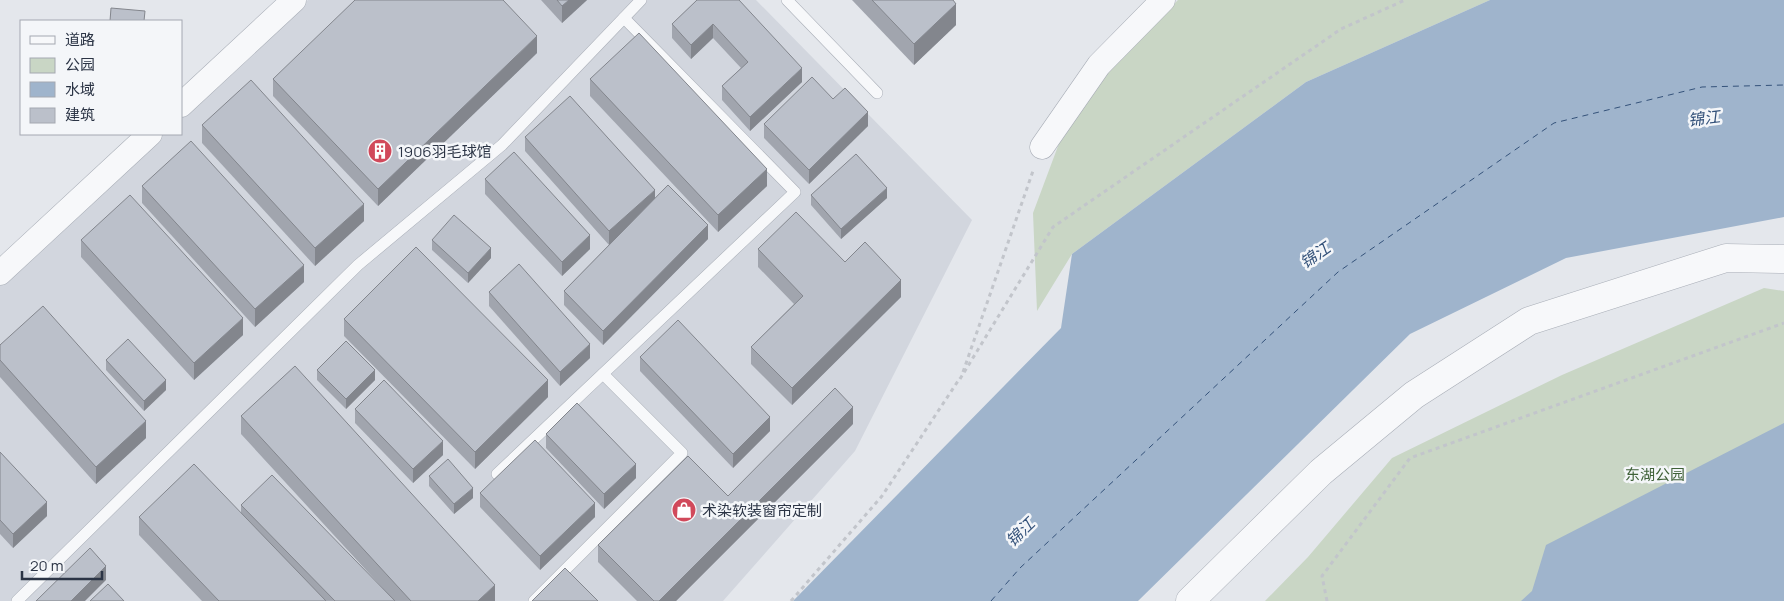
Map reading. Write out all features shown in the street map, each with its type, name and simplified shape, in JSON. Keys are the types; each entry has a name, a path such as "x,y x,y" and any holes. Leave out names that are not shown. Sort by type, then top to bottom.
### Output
{"street":[{"path":"182,104 294,0"},
{"path":"1042,147 1099,65 1163,0"},
{"path":"0,273 149,135"},
{"path":"1190,601 1321,472 1414,394 1529,321 1726,258 1784,259"}],"lane":[{"path":"17,601 358,265 502,145 641,0"},
{"path":"787,0 877,93"},
{"path":"497,474 795,192 624,18"},
{"path":"534,601 682,452 603,374"}],"path":[{"path":"792,601 882,496 960,379 1053,227 1341,30 1405,0"},
{"path":"960,379 1042,147"},
{"path":"1327,601 1322,576 1410,458 1784,323"}],"shaded area":[{"path":"308,0 756,0 972,220 855,451 723,601 0,601 0,281 160,135 182,135 182,115"}],"green space":[{"path":"1178,0 1490,0 1306,82 1072,254 1037,311 1033,213 1073,106"},
{"name":"东湖公园","path":"1764,288 1784,291 1784,601 1265,601 1308,557 1392,458 1562,375"}],"water":[{"name":"锦江","path":"1490,0 1784,0 1784,217 1566,258 1410,334 1138,601 793,601 1061,328 1072,254 1306,82"},
{"path":"1784,423 1784,601 1521,601 1532,591 1546,545"}],"building":[{"name":"1906羽毛球馆","path":"355,0 503,0 537,36 378,189 273,79"},
{"path":"557,0 569,0 562,6"},
{"path":"697,0 739,0 802,68 750,117 722,86 748,62 713,24 691,45 672,24"},
{"path":"872,0 953,0 956,4 914,44"},
{"path":"111,8 145,11 144,20 110,20"},
{"path":"639,33 767,169 718,215 590,79"},
{"path":"812,77 833,99 845,88 868,112 809,170 764,124"},
{"path":"251,80 364,204 315,248 202,125"},
{"path":"570,96 655,190 609,231 525,137"},
{"path":"191,141 304,265 255,309 142,186"},
{"path":"514,152 590,235 562,262 485,179"},
{"path":"856,154 887,188 841,229 811,195"},
{"path":"668,185 708,225 603,331 564,291"},
{"path":"130,195 243,318 194,363 81,240"},
{"path":"796,212 845,262 865,242 901,280 792,388 751,347 803,296 758,249"},
{"path":"454,215 491,248 468,273 432,240"},
{"path":"416,247 548,380 475,452 344,319"},
{"path":"519,264 590,344 560,372 489,292"},
{"path":"43,306 146,421 96,467 0,360 0,345"},
{"path":"678,320 770,417 733,454 640,357"},
{"path":"128,339 166,380 144,401 106,360"},
{"path":"346,341 375,370 346,399 317,370"},
{"path":"295,366 495,585 478,601 411,601 241,416"},
{"path":"384,380 443,441 413,469 355,409"},
{"path":"835,388 853,407 659,601 654,601 598,545 688,456 728,496"},
{"path":"577,403 636,464 604,494 546,434"},
{"path":"535,440 595,503 540,556 480,493"},
{"path":"0,452 47,502 13,534 0,520"},
{"path":"448,459 473,488 454,504 429,476"},
{"path":"194,464 326,601 219,601 139,517"},
{"path":"272,475 395,601 335,601 241,505"},
{"path":"90,548 106,566 71,601 36,601"},
{"path":"565,568 598,601 532,601"},
{"path":"108,584 124,601 90,601"}],"ferry route":[{"path":"991,601 1020,568 1338,272 1554,123 1702,87 1784,85"}],"place":[{"name":"1906羽毛球馆","path":"380,151"},
{"name":"术染软装窗帘定制","path":"684,510"}]}
